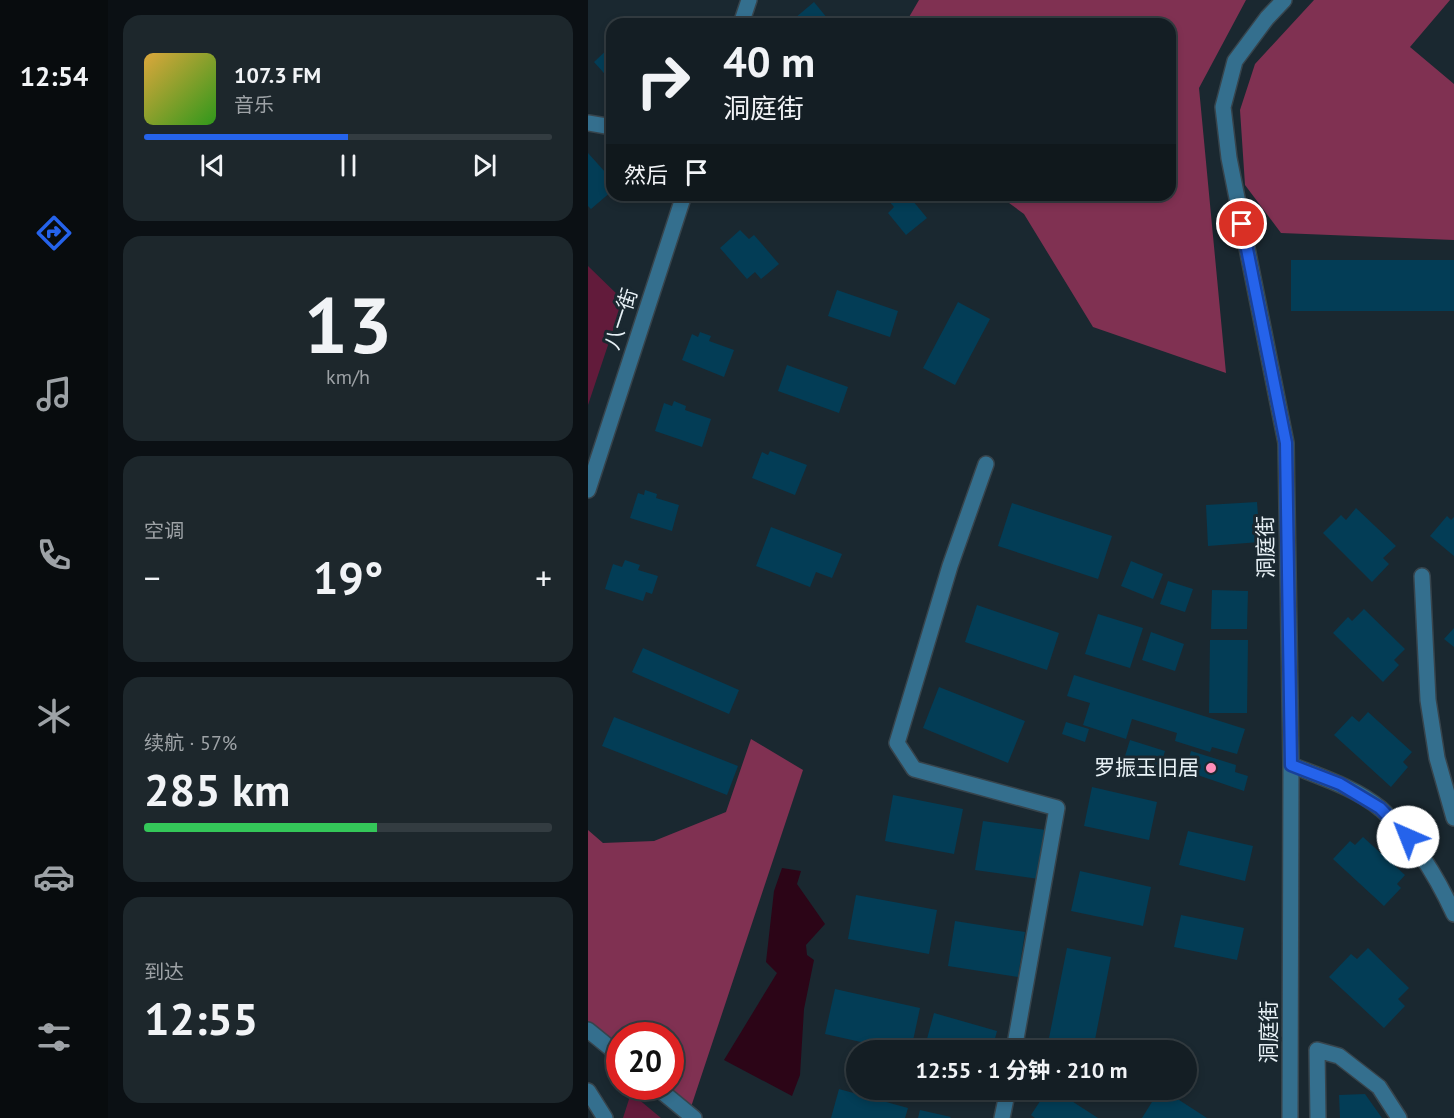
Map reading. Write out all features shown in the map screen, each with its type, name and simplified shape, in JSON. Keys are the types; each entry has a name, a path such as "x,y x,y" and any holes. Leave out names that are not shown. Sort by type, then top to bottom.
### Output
{"street":[{"path":"743,18 748,0"},
{"name":"洞庭街","path":"1284,0 1267,18 1235,61 1223,107 1229,158 1286,443 1291,765 1290,1118"},
{"path":"588,123 606,126"},
{"name":"八一街","path":"588,489 682,201"},
{"path":"986,464 950,566 897,743 914,769 1057,808 1016,1040"},
{"path":"1422,576 1428,700 1437,758 1454,818"},
{"path":"1291,765 1340,784 1380,808 1408,837 1435,874 1454,914"},
{"path":"588,1030 606,1045"},
{"path":"1318,1118 1317,1050 1340,1056 1379,1087 1399,1118"},
{"path":"588,1091 605,1118"},
{"path":"672,1100 694,1118"},
{"path":"1002,1118 1006,1100"}],"shaded area":[{"path":"919,0 1246,0 1199,88 1226,373 1093,327 1024,214 1006,201 1176,201 1176,18 908,18"},
{"path":"1314,0 1450,0 1410,47 1454,84 1454,240 1281,233 1245,185 1240,110 1255,64"},
{"path":"588,266 623,300 588,405"},
{"path":"751,739 803,770 691,1107 682,1100 684,1022 606,1022 606,1039 588,1024 588,830 603,843 654,841 726,812"},
{"path":"782,868 801,871 797,884 825,924 806,945 807,955 814,960 804,1009 800,1075 792,1096 724,1060 777,973 766,962 774,891"},
{"path":"629,1100 639,1100 661,1118 623,1118"}],"building":[{"path":"814,2 827,18 795,18"},
{"path":"606,51 606,75 594,62"},
{"path":"588,153 606,173 606,196 591,209 588,206"},
{"path":"889,201 913,201 927,218 906,235 888,213 894,207"},
{"path":"740,230 749,239 754,235 779,264 761,279 755,272 747,279 720,248"},
{"path":"1291,260 1454,260 1454,311 1291,311"},
{"path":"837,290 898,311 890,337 828,316"},
{"path":"958,302 990,319 955,385 923,368"},
{"path":"700,332 711,336 709,341 734,350 724,377 682,360 692,334 698,337"},
{"path":"787,365 848,387 839,413 778,391"},
{"path":"674,401 686,406 685,410 711,419 702,447 655,431 664,403 672,406"},
{"path":"770,451 807,465 795,495 752,478 762,452 768,455"},
{"path":"645,490 657,494 656,498 679,505 672,531 630,518 638,493 644,495"},
{"path":"1257,502 1260,542 1208,546 1206,505"},
{"path":"1012,503 1112,536 1098,579 998,546"},
{"path":"1356,508 1396,546 1383,558 1389,564 1372,582 1323,533 1341,515 1346,520"},
{"path":"1447,516 1451,520 1454,517 1454,556 1430,536"},
{"path":"771,527 842,554 832,578 816,572 810,587 756,566"},
{"path":"625,560 640,565 638,570 658,576 652,594 646,592 643,601 605,589 613,564 622,567"},
{"path":"1131,561 1163,574 1153,599 1121,586"},
{"path":"1168,581 1193,589 1185,612 1160,604"},
{"path":"1212,590 1248,591 1247,629 1211,629"},
{"path":"977,605 1059,633 1047,670 965,642"},
{"path":"1364,609 1405,649 1394,660 1399,665 1383,682 1333,633 1348,617 1352,621"},
{"path":"1098,614 1143,628 1130,668 1085,654"},
{"path":"1454,628 1454,647 1444,639"},
{"path":"1151,632 1184,644 1175,671 1142,660"},
{"path":"1210,640 1248,640 1247,713 1209,713"},
{"path":"643,648 739,690 729,714 632,672"},
{"path":"1074,675 1245,729 1237,754 1212,747 1210,752 1175,741 1177,733 1132,719 1126,739 1083,725 1090,703 1067,696"},
{"path":"939,687 1025,721 1008,763 923,728"},
{"path":"1368,712 1412,752 1403,762 1408,767 1391,787 1334,735 1352,716 1359,722"},
{"path":"614,717 738,766 727,795 602,746"},
{"path":"1066,722 1089,729 1085,742 1062,734"},
{"path":"1130,740 1165,751 1160,767 1125,756"},
{"name":"罗振玉旧居","path":"1191,751 1236,765 1235,772 1248,776 1244,791 1186,771"},
{"path":"1092,787 1157,802 1149,840 1084,826"},
{"path":"893,795 963,809 954,854 885,841"},
{"path":"983,821 1046,830 1039,879 975,870"},
{"path":"1188,831 1253,846 1245,881 1179,865"},
{"path":"1363,837 1405,875 1397,884 1401,888 1384,906 1333,859 1350,841 1355,845"},
{"path":"1080,871 1151,887 1143,926 1071,911"},
{"path":"856,895 937,910 929,954 848,939"},
{"path":"1181,915 1244,928 1237,960 1174,947"},
{"path":"955,921 1025,932 1018,977 948,966"},
{"path":"1067,948 1111,957 1095,1040 1049,1040"},
{"path":"1368,948 1409,988 1398,999 1405,1006 1384,1028 1329,977 1351,954 1357,959"},
{"path":"835,989 920,1008 913,1040 852,1040 825,1034"},
{"path":"934,1013 997,1031 995,1040 927,1040"},
{"path":"839,1089 846,1091 846,1100 879,1100 908,1108 905,1118 831,1118"},
{"path":"1365,1094 1382,1118 1340,1118 1339,1095"},
{"path":"1041,1100 1070,1100 1098,1118 1035,1118 1031,1115"},
{"path":"1153,1100 1179,1100 1207,1118 1142,1118"},
{"path":"920,1110 951,1117 918,1118"}],"place":[{"name":"罗振玉旧居","path":"1211,768"}],"route":[{"path":"1242,224 1286,443 1291,765 1340,784 1380,808 1408,837"}]}
